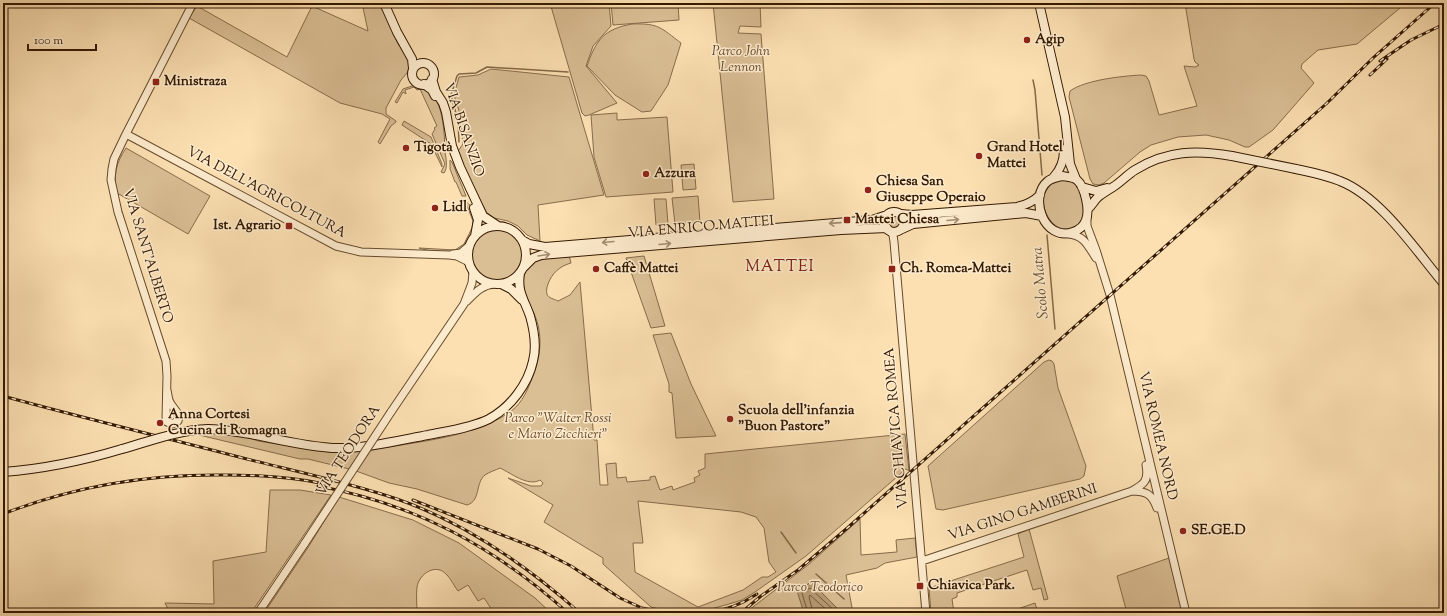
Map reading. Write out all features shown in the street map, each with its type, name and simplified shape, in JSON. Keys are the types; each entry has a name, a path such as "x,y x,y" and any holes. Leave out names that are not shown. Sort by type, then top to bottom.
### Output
{"main road":[{"path":"384,3 404,44 412,59 413,79 418,84 424,84 430,81 434,74 432,68 419,59 404,44"},
{"path":"1039,3 1065,117 1070,164 1076,179 1082,187 1088,209 1084,224 1077,230 1068,234 1053,231 1048,227 1042,216 1040,195"},
{"path":"413,68 419,64 426,63"},
{"name":"VIA BISANZIO","path":"432,79 436,92 443,103 446,112 454,153 465,180 483,216 498,226"},
{"name":"VIA BISANZIO","path":"424,84 432,90 443,111 448,150 477,215 475,236"},
{"path":"1042,216 1026,213 913,224 900,230 888,230 884,223 887,215 895,212 912,215 1017,207 1024,206 1034,201 1040,195 1045,184 1059,172 1063,163 1066,129"},
{"path":"1082,187 1101,191 1152,161 1165,156 1190,152 1205,152 1232,156 1296,169 1341,181 1364,194 1387,215 1444,284"},
{"path":"1053,178 1062,176 1076,179"},
{"path":"1088,209 1099,197 1115,186 1118,182"},
{"path":"900,230 904,222 901,214"},
{"name":"VIA ENRICO MATTEI","path":"522,240 529,244 544,247 872,220 887,215"},
{"path":"3,472 56,466 84,460 173,434 196,430 227,430 333,448 388,443 456,429 489,419 508,405 528,380 534,359 535,337 529,315 522,300 519,280 526,259 526,249 522,240 517,233 510,228 498,226 486,228 475,236 469,246 469,262 474,272 483,280 511,289 522,300"},
{"name":"VIA ENRICO MATTEI","path":"522,270 533,258 541,255 835,230 888,230"},
{"path":"497,284 515,278 522,270"}],"street":[{"name":"VIA SANT'ALBERTO","path":"169,407 166,361 134,264 113,193 111,180 113,164 126,134 193,3"},
{"name":"VIA DELL'AGRICOLTURA","path":"126,134 336,246 361,252 449,255 457,256 469,262"},
{"name":"VIA ROMEA NORD","path":"1086,219 1117,323 1186,613"},
{"name":"VIA CHIAVICA ROMEA","path":"888,230 893,235 894,242 926,613"},
{"name":"VIA CHIAVICA ROMEA","path":"894,242 900,230"},
{"name":"VIA ROMEA NORD","path":"1068,234 1074,234 1083,239 1101,266"},
{"name":"VIA DELL'AGRICOLTURA","path":"449,255 461,253 469,246"},
{"name":"VIA TEODORA","path":"464,304 472,283 474,272"},
{"name":"VIA TEODORA","path":"258,613 464,304 480,289 487,285 497,284"},
{"path":"1146,449 1144,456 1147,472 1146,481 1142,488 1154,500 1162,515"},
{"name":"VIA GINO GAMBERINI","path":"922,561 1132,491 1142,488 1150,491 1155,487"}],"green space":[{"path":"362,3 380,3 398,44 409,59 410,67 386,108 386,114 396,122 391,126 380,144 378,142 390,119 382,114 340,103 189,18 197,6 287,57 312,6 368,31"},
{"path":"550,3 609,3 611,26 593,46 586,66 617,103 589,115 585,116 582,113"},
{"path":"611,3 678,3 679,20 613,25"},
{"name":"Parco John Lennon","path":"713,3 760,3 761,27 740,26 738,33 761,34 774,199 733,202"},
{"path":"1185,3 1406,3 1357,44 1318,50 1302,64 1301,68 1314,83 1273,130 1249,147 1245,147 1229,140 1206,135 1178,137 1151,145 1140,152 1104,183 1099,185 1093,184 1090,179 1069,97 1070,91 1094,81 1141,75 1146,76 1149,81 1159,115 1197,106 1184,66 1195,67 1199,65 1194,59"},
{"path":"632,24 648,24 654,26 669,34 681,43 668,85 651,111 642,112 615,95 587,66 594,49 602,37 614,29"},
{"path":"491,69 569,77 604,195 538,205 540,241 527,235 518,226 508,221 494,218 487,213 468,177 458,151 463,144 459,111 454,95 459,77 478,75"},
{"path":"412,86 423,88 431,93 440,110 443,121 446,163 444,173 441,172 445,164 432,134 435,129 434,128 437,126 420,89 417,90 414,87 405,90 406,94 403,92 397,103 395,102 403,89"},
{"name":"Azzura","path":"617,113 617,120 667,117 673,192 606,197 594,157 591,115"},
{"path":"404,121 431,137 442,167 431,144 402,125"},
{"path":"126,148 210,196 188,234 117,193 115,180 116,169"},
{"path":"450,160 466,196 462,196 455,182 450,169"},
{"path":"694,164 696,189 683,190 681,165"},
{"path":"1060,179 1071,180 1076,183 1085,204 1084,217 1077,226 1070,229 1062,229 1055,225 1046,213 1044,205 1043,197 1045,190 1049,184"},
{"path":"698,196 700,222 675,224 672,198"},
{"path":"654,199 666,199 668,224 656,225"},
{"path":"465,201 473,209 475,226 465,247 452,253 419,248 455,250 464,244 472,228 473,221"},
{"path":"894,215 899,217 901,222 899,227 894,229 889,227 887,222 889,217"},
{"path":"492,230 502,230 515,237 522,250 522,260 515,273 502,280 492,280 483,276 476,269 472,260 472,250 476,241 483,234"},
{"name":"Parco \"Walter Rossi e Mario Zicchieri\"","path":"569,255 571,263 563,266 554,273 548,284 547,293 550,297 558,301 570,295 580,282 594,440 597,440 600,485 608,485 606,464 616,463 617,478 626,477 627,482 650,480 650,477 655,476 660,490 672,486 673,490 695,482 694,478 700,475 698,471 705,468 705,454 905,434 909,471 906,469 806,556 755,592 742,600 711,609 681,612 667,611 651,607 603,564 603,558 544,522 553,505 508,478 531,486 541,486 543,483 540,480 535,482 525,481 500,468 482,478 474,500 467,505 417,489 389,483 356,471 371,450 441,438 476,429 507,414 516,407 525,395 529,386 536,369 540,349 538,325 522,284 526,269 536,261 542,259","holes":["638,501 741,512 756,517 764,528 769,562 776,572 768,577 762,577 743,590 698,607 635,572 633,543 643,543"]},
{"path":"644,256 665,326 651,328 626,258"},
{"path":"671,333 691,384 716,436 676,438 672,393 669,392 669,384 653,335"},
{"path":"1049,360 1054,364 1058,388 1086,466 1084,476 1080,479 943,510 936,509 928,466 1044,362"},
{"path":"214,432 250,438 258,441 330,452 361,451 349,469 199,435 201,433"},
{"path":"270,490 300,490 331,495 251,613 170,613 165,603 214,604 213,561 266,552"},
{"path":"339,497 413,520 459,543 535,598 551,613 494,613 484,598 478,601 468,585 458,591 450,578 443,571 433,570 424,574 418,582 417,613 264,613 309,546"},
{"name":"Parco Teodorico","path":"860,519 861,555 897,552 896,540 915,538 917,557 885,563 877,568 846,575 853,613 745,613 808,565"},
{"path":"1029,529 1048,599 1044,600 1041,588 1033,590 1027,570 957,593 957,597 952,599 954,613 931,613 929,588 1024,557 1018,534"},
{"path":"1169,558 1183,613 1127,613 1117,576"},
{"path":"1035,603 1038,613 1006,613"}],"water":[{"path":"811,582 841,612 804,613 797,591"}],"waterway":[{"path":"459,142 458,121 451,95 459,74 476,73 487,67 568,72"},
{"name":"Scolo Matra","path":"1033,80 1042,175"},
{"name":"Scolo Matra","path":"1047,235 1055,329"},
{"path":"781,532 796,553"},
{"path":"816,574 844,599"}],"railway":[{"path":"741,613 761,596 798,570 845,530 1326,104 1374,57 1435,3"},
{"path":"1380,61 1411,40 1444,24"},
{"path":"1370,75 1387,59"},
{"path":"3,396 340,482 397,499 447,520 494,547 538,578 580,613"},
{"path":"3,514 30,504 84,489 168,477 197,475 263,476 288,478 325,484"},
{"path":"318,486 354,494 388,504 452,532 512,568 568,613"},
{"path":"413,500 538,549 571,566 620,598 642,608 663,613"},
{"path":"706,613 719,611 733,606 757,594"}],"place":[{"name":"Agip","path":"1027,40"},
{"name":"Ministraza","path":"156,82"},
{"name":"Tigotà","path":"406,148"},
{"name":"Grand Hotel Mattei","path":"979,156"},
{"name":"Azzura","path":"646,174"},
{"name":"Chiesa San Giuseppe Operaio","path":"868,190"},
{"name":"Lidl","path":"435,208"},
{"name":"Mattei Chiesa","path":"847,220"},
{"name":"Ist. Agrario","path":"289,226"},
{"name":"Caffè Mattei","path":"596,269"},
{"name":"Ch. Romea-Mattei","path":"892,269"},
{"name":"Scuola dell'infanzia \"Buon Pastore\"","path":"730,419"},
{"name":"Anna Cortesi Cucina di Romagna","path":"160,423"},
{"name":"SE.GE.D","path":"1183,531"},
{"name":"Chiavica Park.","path":"920,586"}],"district":[{"name":"MATTEI","path":"780,267"}]}
